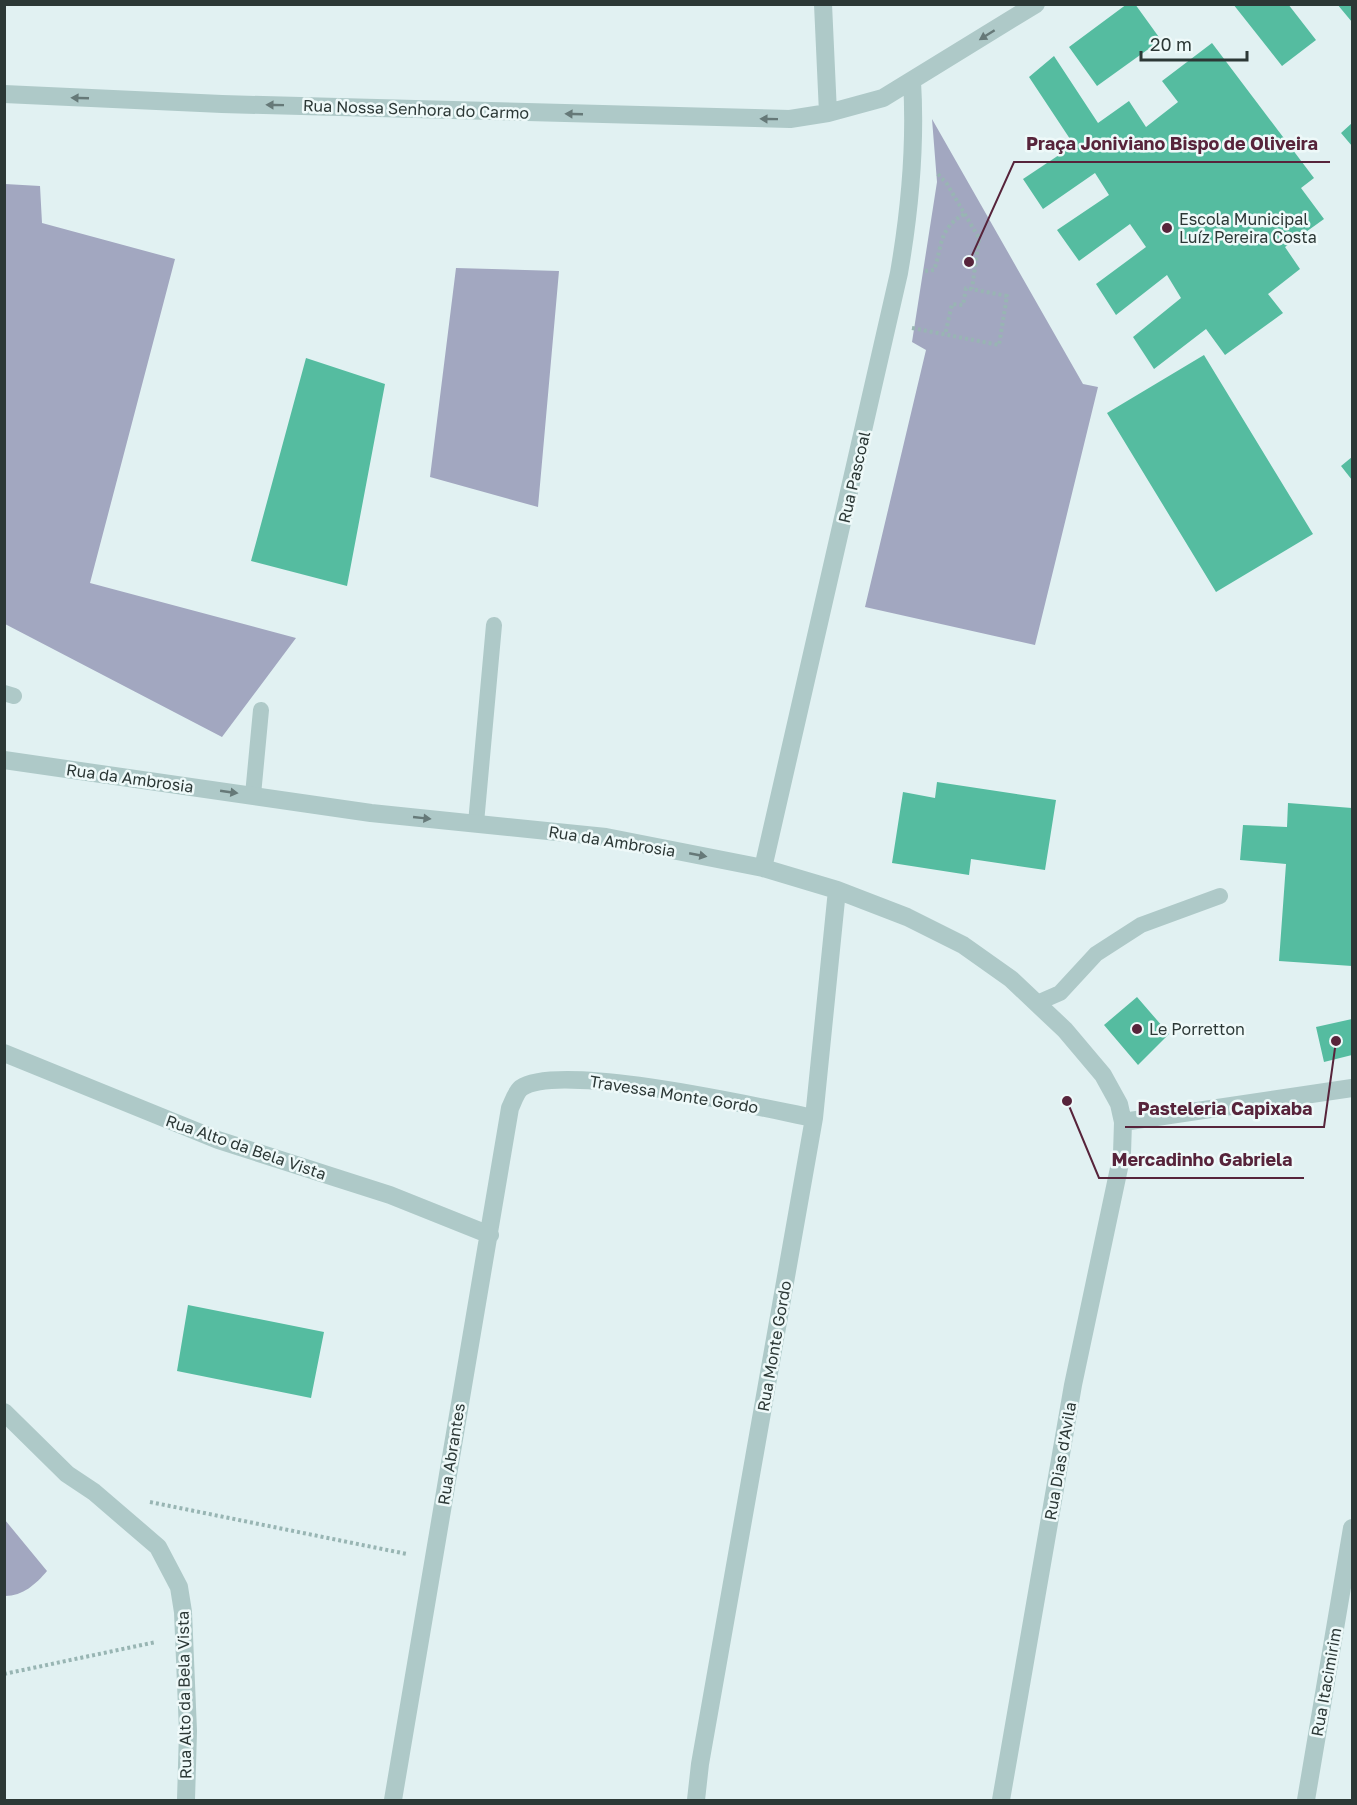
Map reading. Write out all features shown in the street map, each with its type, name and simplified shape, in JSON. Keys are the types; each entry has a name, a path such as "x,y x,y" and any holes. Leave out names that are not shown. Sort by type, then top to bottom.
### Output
{"street":[{"path":"823,4 828,113"},
{"name":"Rua Nossa Senhora do Carmo","path":"4,94 222,104 790,119 828,113 883,98 1036,4"},
{"name":"Rua Pascoal","path":"763,868 899,273 912,181 914,121 912,81"},
{"name":"Rua da Ambrosia","path":"4,760 371,813 606,837 763,868 837,890 907,917 963,945 1011,979 1065,1030 1103,1075 1119,1104 1123,1122"},
{"name":"Rua Monte Gordo","path":"696,1800 700,1764 814,1118 837,890"},
{"name":"Rua Alto da Bela Vista","path":"4,1053 218,1140 390,1195 490,1235"},
{"name":"Travessa Monte Gordo","path":"510,1108 520,1089 534,1082 615,1081 814,1118"},
{"path":"1123,1122 1353,1088"},
{"name":"Rua Abrantes","path":"393,1800 510,1108"},
{"name":"Rua Dias d'Avila","path":"1001,1800 1073,1385 1122,1154 1123,1122"},
{"name":"Rua Alto da Bela Vista","path":"4,1412 67,1474 94,1492 158,1547 178,1587 183,1612 188,1731 186,1800"},
{"name":"Rua Itacimirim","path":"1305,1800 1353,1528"}],"lane":[{"path":"476,823 494,625"},
{"path":"253,795 261,710"},
{"path":"1037,1003 1060,993 1096,954 1141,925 1220,896"}],"path":[{"path":"932,167 947,184 979,238 972,289"},
{"path":"919,270 934,270 942,236 949,223 964,214"},
{"path":"926,331 945,335 999,345 1007,296 966,288 963,305 952,304 945,335"},
{"path":"140,1500 435,1560"},
{"path":"4,1674 184,1637"}],"shaded area":[{"path":"932,119 1083,384 1098,387 1035,645 865,607 926,350 912,342 937,182"},
{"path":"5,184 40,186 42,223 175,259 90,583 296,638 222,737 5,624"},
{"path":"456,268 559,271 538,507 430,477"},
{"path":"5,1520 47,1571 29,1588 18,1594 5,1596"}],"building":[{"path":"1127,4 1135,4 1161,40 1097,86 1069,47"},
{"path":"1233,4 1288,4 1316,40 1282,66"},
{"path":"1337,4 1352,4 1352,22"},
{"path":"1212,43 1314,178 1301,188 1324,219 1285,247 1300,269 1268,294 1283,313 1225,355 1206,329 1154,369 1133,337 1181,298 1167,275 1116,315 1096,284 1146,247 1130,224 1079,261 1057,230 1109,195 1095,173 1043,209 1023,179 1074,145 1029,77 1054,56 1098,123 1129,101 1146,127 1178,102 1162,81"},
{"path":"1352,123 1352,146 1341,133"},
{"path":"1204,355 1313,534 1216,592 1107,413"},
{"path":"306,358 385,384 347,586 251,561"},
{"path":"1352,457 1352,480 1341,466"},
{"path":"937,782 1056,800 1045,870 971,859 969,875 892,863 903,792 935,798"},
{"path":"1288,803 1352,808 1352,966 1279,961 1286,864 1240,860 1243,825 1287,827"},
{"name":"Le Porretton","path":"1137,997 1169,1034 1138,1065 1104,1025"},
{"path":"1352,1019 1352,1055 1324,1062 1316,1027"},
{"path":"188,1305 324,1332 311,1398 177,1371"}],"place":[{"name":"Escola Municipal Luíz Pereira Costa","path":"1167,228"},
{"name":"Praça Joniviano Bispo de Oliveira","path":"969,262"},
{"name":"Le Porretton","path":"1137,1029"},
{"name":"Pasteleria Capixaba","path":"1336,1041"},
{"name":"Mercadinho Gabriela","path":"1067,1101"}]}
